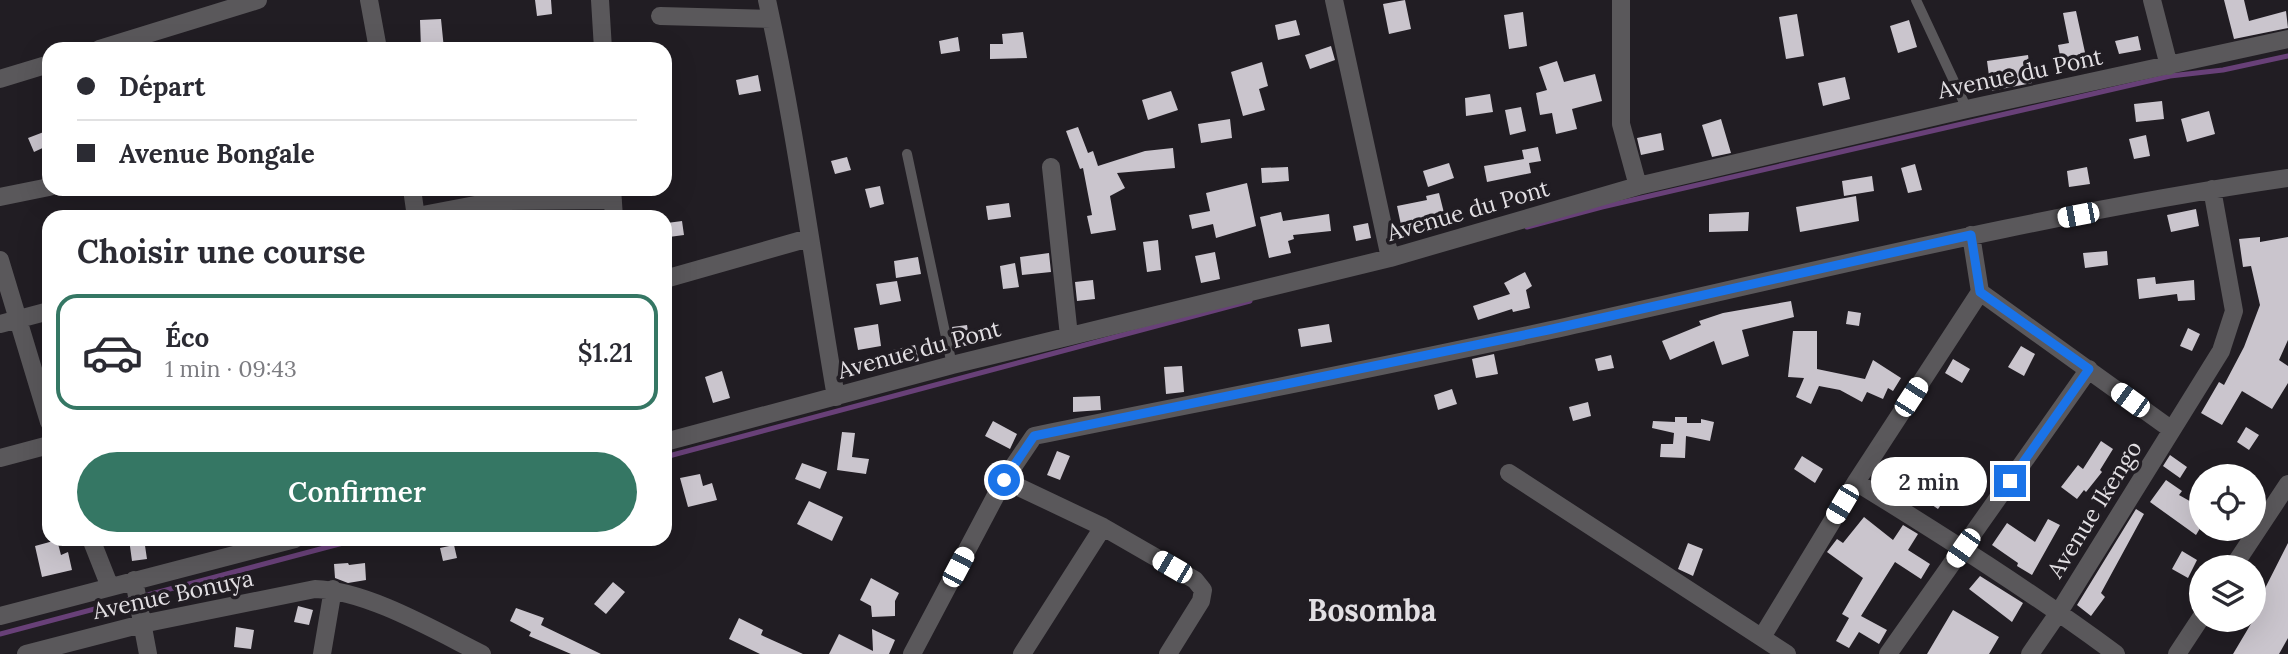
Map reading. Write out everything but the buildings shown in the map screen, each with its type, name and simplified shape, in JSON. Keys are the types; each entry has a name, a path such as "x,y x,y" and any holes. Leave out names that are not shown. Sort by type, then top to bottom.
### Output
{"street":[{"path":"122,42 258,0"},
{"path":"369,0 377,42"},
{"path":"600,0 603,42"},
{"path":"767,0 787,90 836,397"},
{"path":"1334,0 1391,258"},
{"path":"1621,0 1622,124 1638,186"},
{"path":"2152,0 2169,66"},
{"path":"660,16 771,19"},
{"name":"Avenue du Pont","path":"672,440 952,365 1391,258 1638,186 1967,109 2288,39"},
{"path":"0,79 42,66"},
{"path":"1051,167 1069,336"},
{"path":"912,654 1004,480 1034,436 1548,330 1971,235 2212,189 2288,178"},
{"path":"0,197 42,188"},
{"name":"Avenue Ikengo","path":"2030,654 2059,612 2221,351 2234,311 2212,189"},
{"path":"450,210 496,201 613,202"},
{"path":"1762,637 1856,482 1980,292 1971,235"},
{"path":"672,277 809,238"},
{"path":"0,260 42,398"},
{"path":"1980,292 2172,430"},
{"path":"0,324 42,313"},
{"path":"1888,654 2089,369"},
{"path":"0,458 42,447"},
{"path":"1509,473 1787,654"},
{"path":"1004,480 1103,527 1195,580 1203,590 1201,601 1168,654"},
{"path":"1856,482 1963,548 2116,654"},
{"path":"2241,555 2288,484"},
{"path":"1022,654 1103,527"},
{"path":"94,546 110,587"},
{"path":"0,617 110,587 136,592 274,546"},
{"name":"Avenue Bonuya","path":"26,654 142,624 314,589 333,589"},
{"path":"322,654 333,589 397,612 482,654"},
{"path":"136,592 148,654"},
{"path":"2177,654 2191,632"}],"lane":[{"path":"1916,0 1967,109"},
{"path":"907,154 952,365"}],"waterway":[{"path":"1527,227 1602,207 2170,76 2223,70 2288,56"},
{"path":"672,455 1250,301"},
{"path":"0,634 332,546"}],"district":[{"name":"Bosomba","path":"1372,610"}],"route":[{"path":"1004,480 1034,436 1548,330 1971,235 1980,292 2089,369 2010,481"}]}
